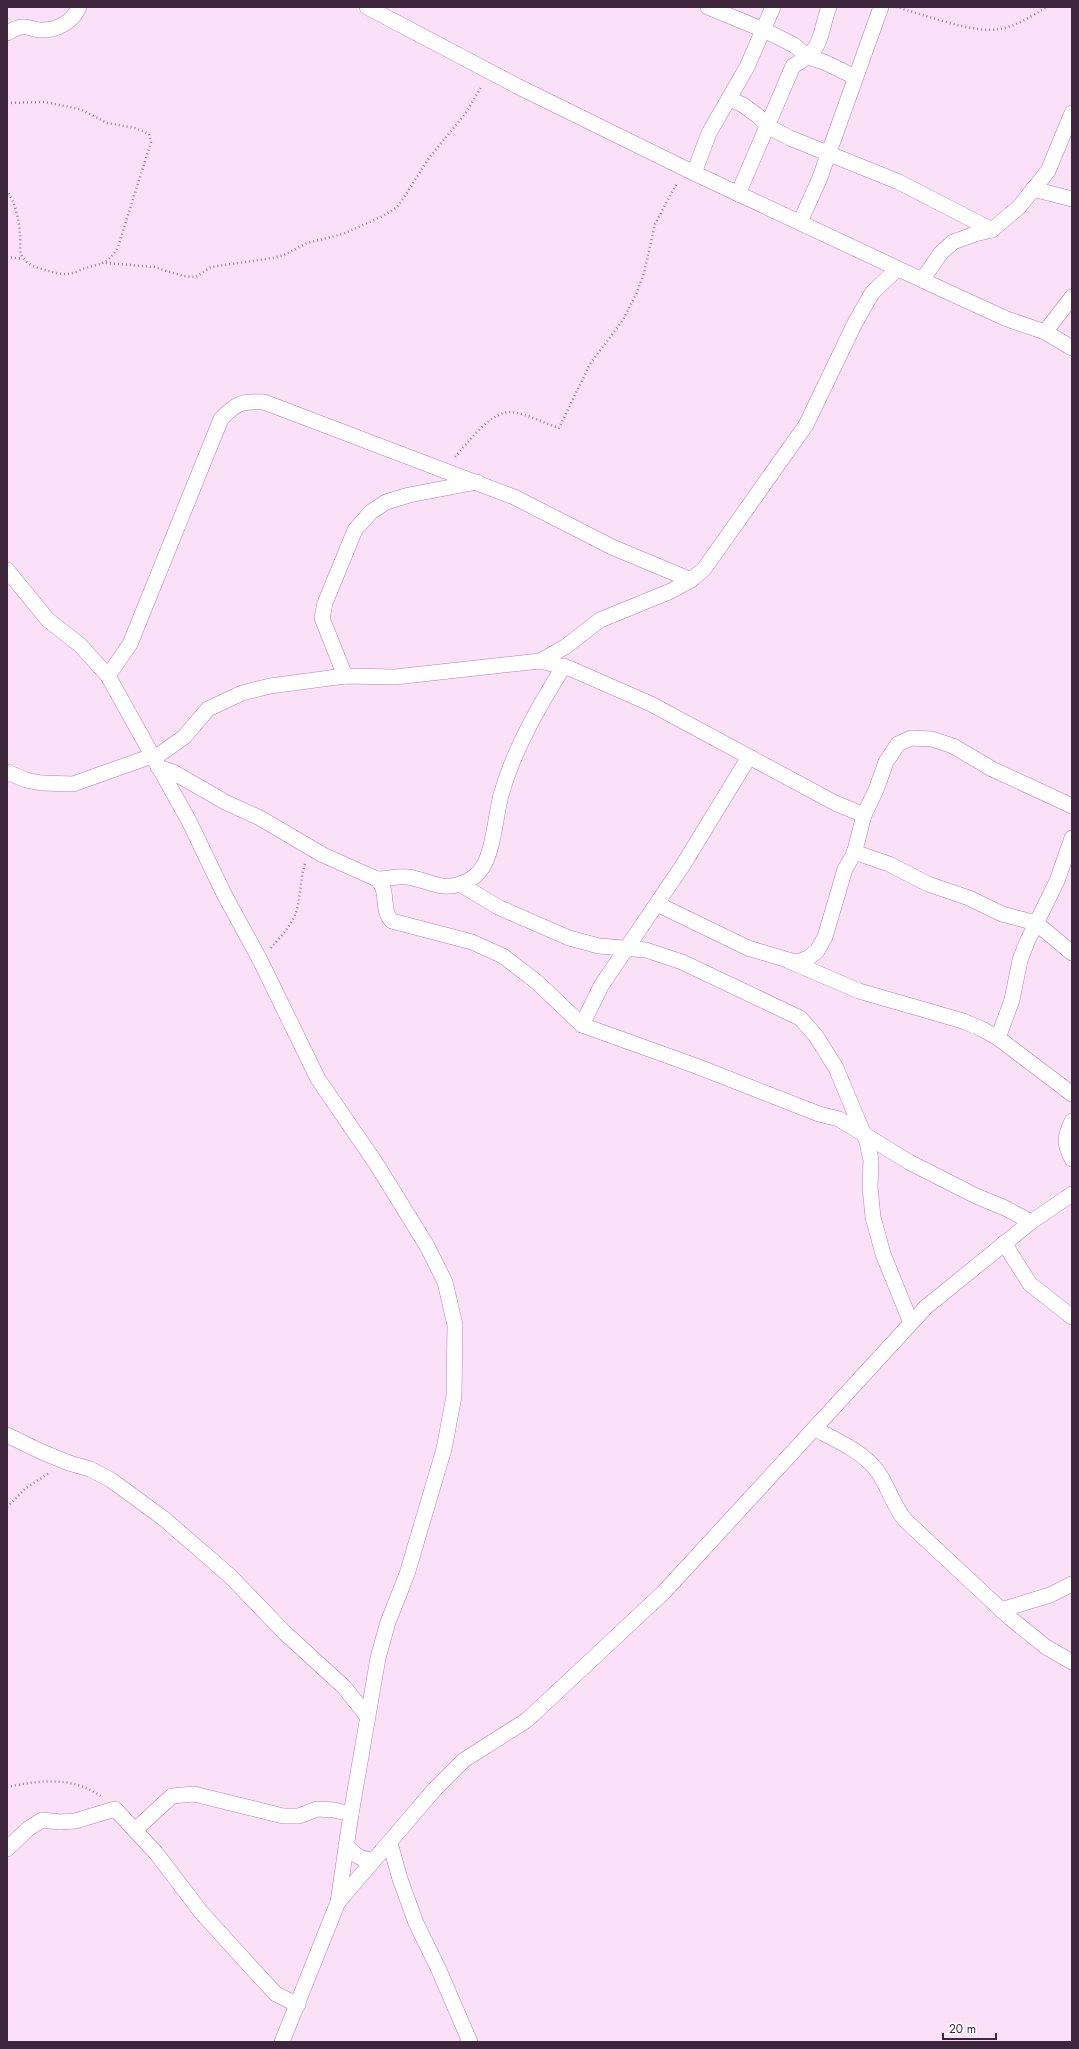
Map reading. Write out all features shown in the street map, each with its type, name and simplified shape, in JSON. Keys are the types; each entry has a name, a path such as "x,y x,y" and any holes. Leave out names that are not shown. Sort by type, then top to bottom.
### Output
{"street":[{"path":"7,33 22,27 41,30 54,29 64,25 71,19 78,7"},
{"path":"367,7 386,13 490,71 689,171 1007,319 1044,332 1072,348"},
{"path":"708,7 764,30 794,46 808,58 824,62 855,77"},
{"path":"689,171 747,67 773,7"},
{"path":"738,194 793,66 808,58 820,42 829,7"},
{"path":"800,222 829,154 881,7"},
{"path":"730,99 743,105 758,116 767,126 829,154 899,182 992,230"},
{"path":"922,280 941,253 953,242 992,230 1019,207 1048,171 1072,113"},
{"path":"1033,189 1072,199"},
{"path":"540,661 566,647 600,620 671,591 691,580 704,569 806,425 852,330 872,293 897,269"},
{"path":"1044,332 1072,297"},
{"path":"108,676 130,644 222,419 233,406 247,401 264,402 477,482 514,497 612,546 691,580"},
{"path":"345,676 322,618 325,603 355,530 371,512 386,502 409,495 477,482"},
{"path":"7,570 48,620 80,645 108,676 154,761 189,821 224,894 260,960 318,1079 377,1165 427,1246 445,1282 455,1325 454,1396 444,1449 409,1567 388,1622 378,1658 367,1716 338,1902 282,2042"},
{"path":"7,772 26,780 41,783 73,784 154,761 184,737 208,709 228,698 270,686 345,676 395,677 540,661 564,666 651,704 835,803 864,815"},
{"path":"377,879 408,877 436,886 460,884 473,878 483,868 488,857 502,794 516,756 530,724 564,666"},
{"path":"657,904 748,948 798,962 808,958 817,951 830,923 845,869 854,852 864,815 876,790 886,762 898,744 916,737 932,739 953,746 992,769 1072,806"},
{"path":"582,1025 601,986 657,904 749,757"},
{"path":"154,761 225,802 260,818 323,855 377,879 382,884 385,891 385,910 387,916 392,921 472,942 503,956 538,983 582,1025 696,1066 819,1114 840,1119 864,1136 876,1140 909,1162 976,1196 1006,1208 1031,1222"},
{"path":"998,1038 1012,1000 1020,960 1036,923 1057,881 1072,838"},
{"path":"854,852 889,864 928,884 969,898 1002,914 1036,923 1072,953"},
{"path":"460,884 498,907 569,938 598,946 646,950 682,962 800,1018 816,1036 836,1068 864,1136 871,1160 870,1187 873,1217 884,1254 911,1323"},
{"path":"788,960 860,991 963,1021 998,1038 1072,1094"},
{"path":"1072,1121 1065,1135 1066,1144 1072,1158"},
{"path":"338,1902 435,1789 464,1760 527,1720 664,1592 926,1307 1031,1222 1072,1194"},
{"path":"1004,1243 1030,1284 1072,1317"},
{"path":"815,1429 847,1447 877,1470 886,1485 895,1507 905,1520 1001,1610 1046,1647 1072,1662"},
{"path":"7,1435 18,1442 69,1463 90,1469 111,1480 163,1518 230,1576 285,1633 344,1687 367,1716"},
{"path":"1001,1610 1050,1595 1072,1584"},
{"path":"135,1830 172,1796 194,1794 283,1816 300,1816 317,1809 334,1810 351,1814"},
{"path":"7,1849 28,1829 42,1820 60,1822 75,1821 115,1809 156,1853 201,1912 253,1970 276,1994 298,2005"},
{"path":"390,1843 400,1879 416,1923 438,1968 470,2042"},
{"path":"346,1845 357,1856 366,1860 375,1859"}],"path":[{"path":"895,7 973,27 1000,29 1013,25 1047,7"},
{"path":"7,257 23,259 42,269 70,275 86,267 106,263 154,267 183,276 196,277 211,267 284,255 307,242 343,234 396,208 429,158 465,114 490,71"},
{"path":"7,103 44,102 80,109 107,123 135,128 149,134 151,142 147,160 118,247 112,258 106,263"},
{"path":"443,469 479,429 498,416 511,412 559,428 590,364 623,320 644,273 655,224 689,171"},
{"path":"7,191 18,221 20,251 23,259"},
{"path":"260,960 289,925 295,914 308,846"},
{"path":"7,1507 26,1488 42,1477 69,1463"},
{"path":"7,1787 37,1780 83,1786 100,1796 115,1809"}]}
